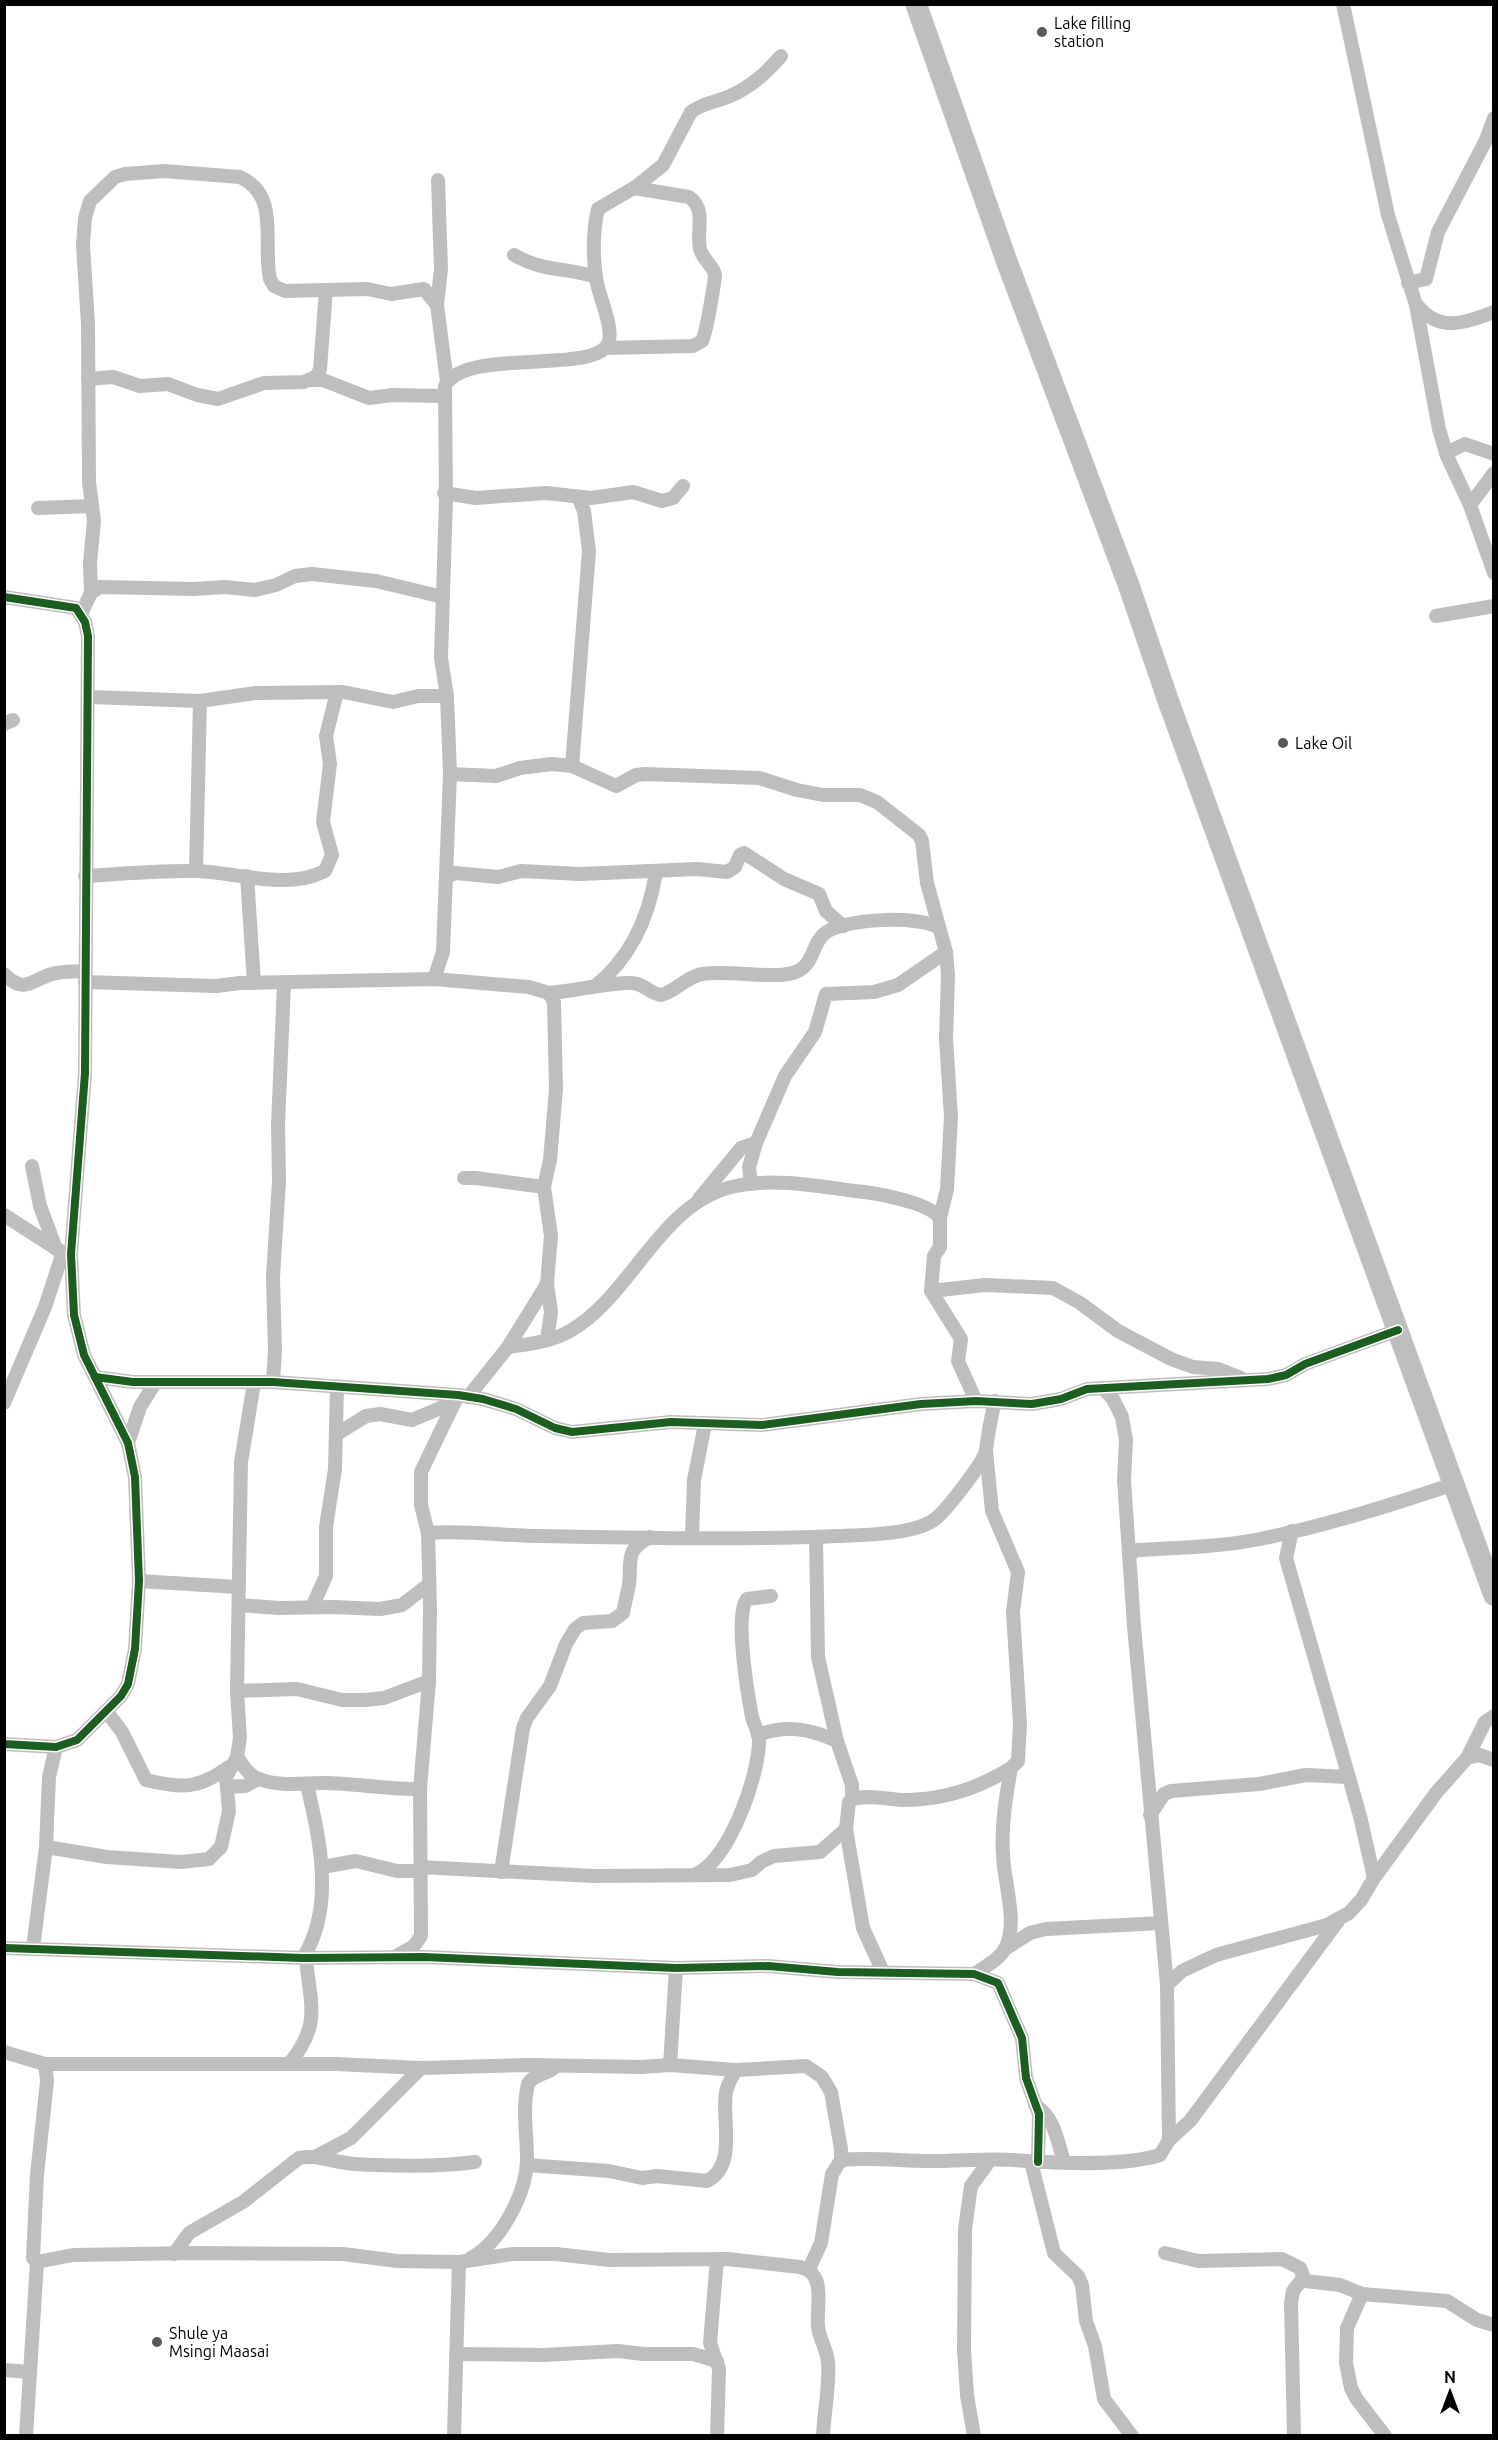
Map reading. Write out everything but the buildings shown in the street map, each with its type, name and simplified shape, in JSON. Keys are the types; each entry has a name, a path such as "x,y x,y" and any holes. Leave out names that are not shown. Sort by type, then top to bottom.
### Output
{"highway":[{"path":"916,4 1494,1595"}],"street":[{"path":"1343,4 1388,215 1416,305 1434,407 1446,453 1470,505 1494,573"},
{"path":"605,348 609,341 609,328 596,277 598,209 634,189 668,159 691,112 699,106 728,97 749,87 781,56"},
{"path":"1408,283 1426,279 1438,232 1486,140 1494,118"},
{"path":"81,614 91,593 90,563 94,534 88,324 83,245 85,218 90,201 115,177 164,171 233,177 250,182 264,198 269,246 268,271 274,286 285,291 367,289 391,294 424,289 430,293 437,305"},
{"path":"434,980 443,952 450,774 447,696 441,658 445,389 437,305 441,269 438,180"},
{"path":"88,379 114,377 140,386 168,384 197,395 218,399 264,383 322,380 369,398 445,389 455,375 484,366 513,362 543,363 590,356 605,348 693,346 702,341 706,329 715,276 700,249 700,220 695,201 689,197 634,189"},
{"path":"514,255 539,267 576,271 596,277"},
{"path":"310,380 317,376 320,369 326,290"},
{"path":"1416,305 1431,320 1453,324 1494,312"},
{"path":"1446,453 1465,444 1474,445 1494,454"},
{"path":"1470,505 1494,473"},
{"path":"444,493 476,498 533,493 603,497 633,492 662,501 673,498 683,486"},
{"path":"572,766 589,551 584,512 578,497"},
{"path":"38,508 92,506"},
{"path":"91,593 100,587 129,586 194,589 225,587 255,590 276,585 295,576 312,574 376,581 443,597"},
{"path":"4,597 76,609 81,614 88,636 90,697 85,876 85,1072 63,1251 45,1307 4,1403"},
{"path":"1436,616 1494,606"},
{"path":"90,697 200,701 256,693 337,692 393,702 418,696 447,696"},
{"path":"85,876 196,871 300,878 319,874 328,868 331,846 323,815 330,764 326,736 337,692"},
{"path":"196,871 200,701"},
{"path":"450,774 496,776 539,765 572,766 616,786 645,774 759,778 797,790 823,795 860,795 876,802 922,840 927,883 946,952 951,1117 947,1189 940,1218 940,1247 934,1256 932,1291 961,1340 958,1361 976,1401"},
{"path":"446,878 455,873 498,877 521,871 561,875 697,869 727,872 735,867 740,855 744,853 784,879 819,894 826,911 843,926"},
{"path":"594,987 609,975 630,946 648,909 656,872"},
{"path":"247,876 254,983"},
{"path":"4,975 14,983 27,985 51,974 216,986 254,983 434,980 529,987 549,993 630,983 645,986 654,994 661,995 702,974 790,973 805,966 822,935 829,929 883,917 929,922 939,928"},
{"path":"751,1184 749,1167 756,1143 785,1076 814,1032 826,994 874,992 898,985 946,952"},
{"path":"273,1382 275,1350 273,1277 279,1181 278,1125 284,984"},
{"path":"547,1340 550,1312 547,1284 551,1236 544,1187 550,1160 556,1089 554,1002 549,993"},
{"path":"508,1347 547,1340 573,1329 600,1307 673,1224 697,1203 741,1148 756,1143"},
{"path":"4,1744 56,1747 78,1740 121,1696 133,1666 138,1581 135,1477 128,1443 84,1355 74,1315 63,1251 40,1206 32,1166"},
{"path":"464,1178 544,1187"},
{"path":"697,1203 727,1188 751,1184 801,1185 868,1192 929,1208 940,1218"},
{"path":"4,1215 63,1251"},
{"path":"397,1956 414,1946 421,1936 420,1789 429,1681 428,1533 421,1505 421,1472 460,1398 508,1347 547,1284"},
{"path":"932,1291 985,1285 1053,1288 1080,1303 1118,1331 1171,1359 1193,1367 1218,1369 1246,1380"},
{"path":"95,1377 155,1383 180,1380 273,1382 460,1398 516,1409 555,1428 572,1432 661,1423 762,1425 921,1404 995,1401 1032,1404 1103,1388 1177,1386 1246,1380 1286,1375 1305,1364 1398,1330"},
{"path":"128,1443 140,1407 155,1383"},
{"path":"46,1846 154,1861 196,1862 209,1859 216,1854 224,1838 230,1802 227,1787 240,1738 237,1691 241,1462 254,1383"},
{"path":"312,1607 326,1576 326,1527 335,1469 337,1387"},
{"path":"1103,1388 1119,1410 1125,1430 1124,1480 1150,1815 1167,1985 1169,2140"},
{"path":"337,1434 366,1416 374,1414 412,1420 460,1398"},
{"path":"852,1799 935,1798 982,1783 1011,1768 1018,1761 1020,1724 1013,1612 1018,1572 993,1511 986,1451 995,1401"},
{"path":"692,1537 694,1480 705,1424"},
{"path":"428,1533 467,1531 541,1536 816,1537 922,1527 941,1513 986,1451"},
{"path":"1130,1554 1137,1550 1248,1541 1292,1531 1454,1484"},
{"path":"1292,1531 1286,1558 1374,1878"},
{"path":"501,1872 523,1728 550,1686 566,1644 575,1629 583,1623 612,1621 623,1613 630,1556 639,1543 650,1537"},
{"path":"816,1537 818,1657 837,1741 852,1785 852,1799 846,1807 846,1829 863,1928 883,1972"},
{"path":"138,1581 238,1587"},
{"path":"239,1605 279,1608 393,1608 408,1602 428,1585"},
{"path":"695,1874 711,1865 729,1839 752,1778 758,1736 750,1705 742,1619 743,1603 747,1599 771,1596"},
{"path":"237,1691 297,1689 342,1700 365,1700 384,1698 429,1681"},
{"path":"107,1712 123,1732 146,1779 173,1785 202,1784 233,1762"},
{"path":"841,2160 880,2157 930,2161 1064,2162 1152,2157 1160,2154 1169,2140 1190,2121 1340,1919 1361,1900 1374,1878 1436,1792 1467,1758 1485,1722 1494,1716"},
{"path":"758,1736 795,1728 813,1731 837,1741"},
{"path":"33,1948 46,1846 47,1799 56,1747"},
{"path":"1467,1758 1484,1755 1494,1760"},
{"path":"233,1762 259,1779 279,1784 322,1783 391,1790 420,1789"},
{"path":"1005,1949 1009,1936 1010,1912 1003,1837 1011,1768"},
{"path":"1150,1815 1164,1794 1171,1791 1259,1784 1306,1775 1348,1777"},
{"path":"227,1787 245,1786 259,1779"},
{"path":"289,2064 308,2039 312,2023 305,1958 317,1931 322,1867 307,1785"},
{"path":"322,1867 356,1861 397,1871 420,1869 594,1876 741,1873 774,1856 820,1852 846,1829"},
{"path":"1167,1985 1182,1971 1216,1955 1340,1919"},
{"path":"974,1974 1005,1949 1030,1933 1046,1929 1161,1923"},
{"path":"4,1948 305,1958 397,1956 676,1968 768,1966 838,1972 974,1974 990,1978 1003,1990 1022,2038 1026,2078 1039,2114 1035,2162 1054,2253 1078,2276 1082,2285 1086,2321 1095,2346 1104,2399 1132,2436"},
{"path":"670,2065 676,1968"},
{"path":"4,2052 45,2064 289,2064 421,2068 670,2065 736,2070 795,2065 816,2072 827,2083 835,2104 841,2160 832,2174 821,2243 809,2269"},
{"path":"26,2436 37,2262 33,2258 37,2175 47,2081 45,2064"},
{"path":"464,2262 482,2252 501,2227 521,2191 527,2165 528,2084 535,2076 548,2073 557,2065"},
{"path":"527,2165 609,2171 642,2178 657,2176 707,2181 718,2173 723,2159 727,2129 725,2100 719,2081 700,2067"},
{"path":"315,2157 351,2138 421,2068"},
{"path":"725,2100 728,2084 736,2070"},
{"path":"1035,2105 1045,2112 1053,2125 1064,2162"},
{"path":"174,2254 189,2233 243,2202 299,2158 315,2157 353,2164 455,2165 475,2162"},
{"path":"974,2436 967,2396 964,2350 966,2229 971,2186 990,2160"},
{"path":"1165,2253 1198,2261 1282,2259 1300,2268 1303,2278"},
{"path":"37,2262 73,2255 174,2254 343,2254 398,2261 464,2262 513,2254 556,2254 609,2260 717,2259 809,2269 818,2287 818,2325 829,2362 823,2436"},
{"path":"717,2259 710,2343 717,2361 717,2436"},
{"path":"454,2436 456,2354 464,2262"},
{"path":"1303,2278 1351,2288 1362,2294 1447,2301 1477,2320 1494,2325"},
{"path":"1294,2436 1291,2303 1293,2291 1303,2278"},
{"path":"1362,2294 1347,2328 1346,2362 1356,2398 1385,2436"},
{"path":"456,2354 543,2355 618,2351 643,2354 693,2354 717,2361"},
{"path":"4,2370 30,2372"}],"cycle path":[{"path":"4,597 76,608 85,622 88,636 85,1073 71,1254 74,1315 84,1355 128,1443 135,1477 139,1581 135,1649 128,1684 121,1696 77,1740 56,1747 4,1744"},
{"path":"95,1377 133,1382 273,1382 458,1395 483,1399 516,1409 555,1428 572,1432 671,1422 762,1425 921,1404 976,1401 1032,1404 1061,1399 1087,1389 1268,1379 1286,1375 1305,1364 1398,1330"},
{"path":"4,1948 303,1958 424,1957 676,1968 768,1966 838,1972 974,1974 998,1983 1022,2038 1026,2078 1039,2114 1038,2162"}],"place":[{"name":"Lake filling station","path":"1042,32"},
{"name":"Lake Oil","path":"1283,743"},
{"name":"Shule ya Msingi Maasai","path":"157,2342"}]}
